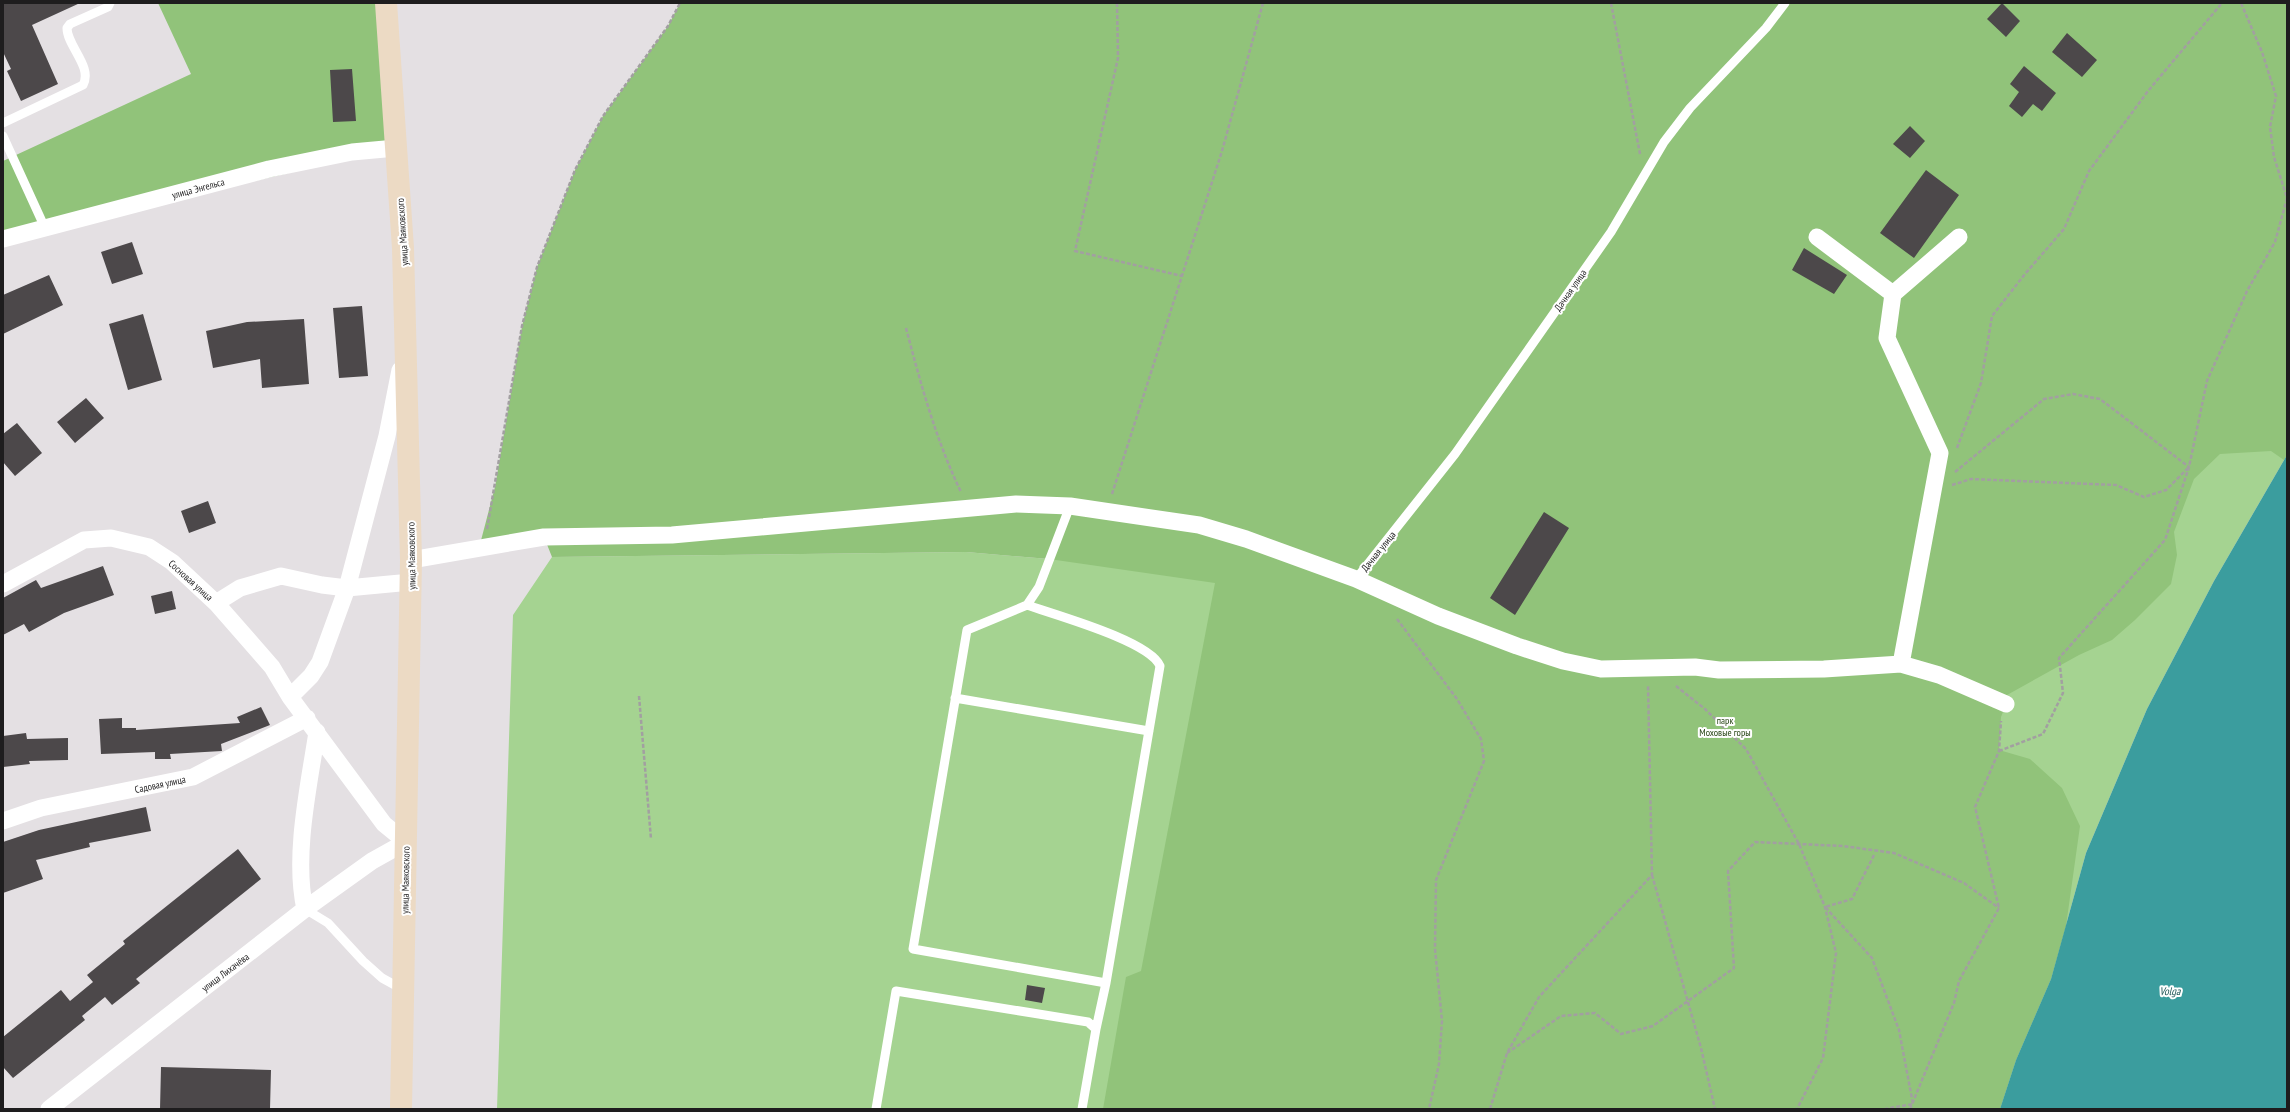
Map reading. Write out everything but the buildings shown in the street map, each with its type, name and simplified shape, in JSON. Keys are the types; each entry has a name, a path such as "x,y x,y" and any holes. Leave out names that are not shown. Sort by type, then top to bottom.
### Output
{"main road":[{"name":"улица Маяковского","path":"386,3 403,248 411,560 401,1109"}],"street":[{"name":"улица Энгельса","path":"3,239 269,169 352,152 396,148"},
{"path":"1817,237 1893,294"},
{"path":"1901,664 1940,453 1887,338 1893,294 1959,237"},
{"path":"290,696 311,676 320,662 347,588 387,436 406,341"},
{"path":"411,560 544,537 672,535 1016,504 1070,506 1199,525 1246,538 1356,579 1438,616 1563,661 1601,669 1695,667 1719,670 1824,669 1901,664 1939,675 2006,704"},
{"name":"Сосновая улица","path":"3,584 84,540 111,538 149,547 172,562 216,603 240,588 281,576 322,585 347,588 411,582"},
{"path":"216,603 272,667 290,696 384,824 406,842"},
{"name":"Садовая улица","path":"3,821 41,808 193,777 307,718"},
{"path":"305,909 300,888 303,840 317,732"},
{"name":"улица Лихачёва","path":"49,1109 305,909 372,861 406,842"}],"lane":[{"path":"3,123 83,85 85,72 67,28 70,24 108,7 110,3"},
{"name":"Дачная улица","path":"1356,579 1455,454 1611,232 1664,142 1690,108 1766,28 1785,3"},
{"path":"3,136 45,228"},
{"path":"1070,506 1039,587 1027,606 967,630 913,949 1106,982"},
{"path":"1027,606 1133,643 1158,660 1160,674 1106,982 1082,1109"},
{"path":"955,698 1149,731"},
{"path":"305,909 328,923 363,961 382,978 404,989"},
{"path":"876,1109 896,992 1088,1022 1096,1029"}],"path":[{"path":"479,548 489,523 522,326 537,267 575,170 603,116 668,26 680,3"},
{"path":"1117,3 1118,58 1075,251 1182,276"},
{"path":"1106,511 1222,151 1263,3"},
{"path":"1611,3 1644,177"},
{"path":"1954,453 1961,441 1982,383 1992,316 2025,274 2064,229 2089,172 2148,91 2222,3"},
{"path":"1999,750 2043,734 2063,693 2059,658 2165,540 2189,467 2206,381 2247,291 2275,242 2287,198 2274,157 2270,127 2276,96 2262,52 2241,3"},
{"path":"906,328 922,388 944,456 969,508"},
{"path":"1933,490 2044,399 2073,394 2100,399 2189,467"},
{"path":"1933,490 1971,479 2116,485 2144,497 2166,490 2189,467"},
{"path":"1394,616 1405,626 1457,698 1481,739 1484,761 1436,880 1435,949 1442,1021 1439,1064 1429,1109"},
{"path":"1651,669 1705,709 1746,749 1798,844 1825,907 1836,953 1823,1058 1797,1109"},
{"path":"1651,669 1652,875 1688,1000 1715,1109"},
{"path":"639,696 651,840"},
{"path":"1910,1109 1954,1003 1959,981 1999,908 1975,807 1999,750 2001,716 2006,704"},
{"path":"1507,1053 1561,1016 1595,1013 1621,1034 1653,1026 1734,968 1728,871 1754,842 1843,846 1894,853 1964,883 1999,908"},
{"path":"1825,907 1852,899 1874,855"},
{"path":"1490,1109 1507,1053 1539,997 1652,875"},
{"path":"1825,907 1872,958 1900,1030 1913,1104"},
{"path":"1885,1109 1913,1104"}],"green space":[{"path":"158,3 386,3 396,148 3,239 3,161 191,74"},
{"path":"680,3 2287,3 2287,455 2284,460 2271,451 2220,454 2194,479 2174,532 2177,555 2171,584 2135,620 2112,640 2079,655 1998,700 2006,704 2001,717 1999,750 2030,759 2062,788 2080,826 2066,926 2051,979 2016,1060 2000,1109 1103,1109 1126,977 1141,971 1215,583 1049,559 966,552 552,557 544,537 479,548 495,487 522,326 537,267 575,170 603,116 668,26"},
{"name":"парк Моховые горы","path":"2101,297 2287,455 2214,581 2147,709 2086,853 2051,979 2016,1060 2000,1109 497,1109 513,615 552,557 966,552 1049,559"}],"water":[{"name":"Volga","path":"2287,455 2287,1109 2000,1109 2016,1060 2051,979 2086,853 2147,709 2214,581"}]}
